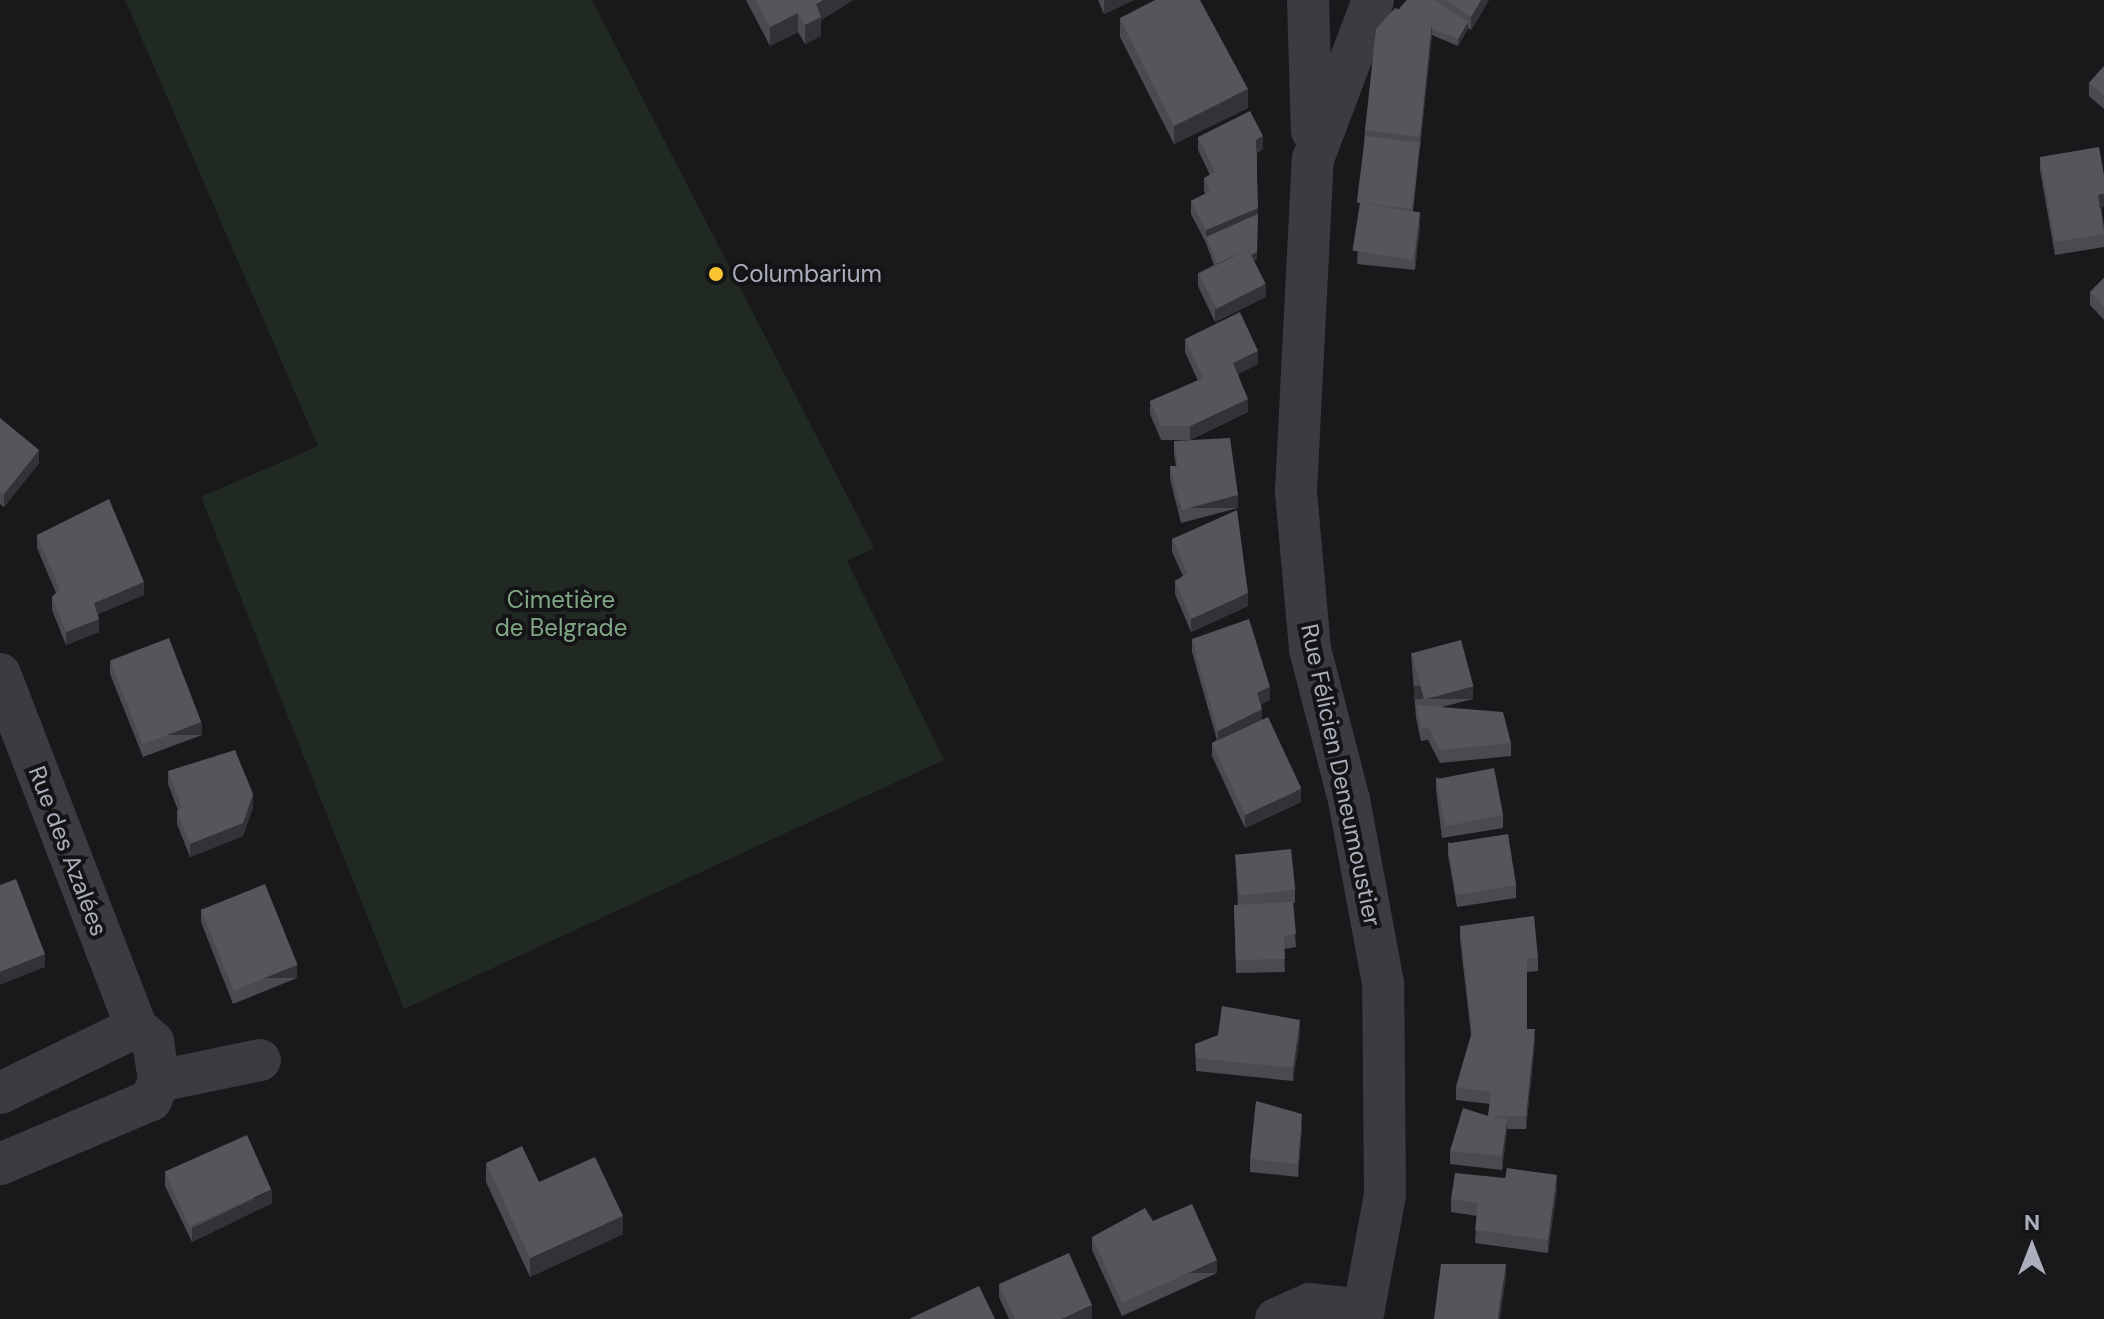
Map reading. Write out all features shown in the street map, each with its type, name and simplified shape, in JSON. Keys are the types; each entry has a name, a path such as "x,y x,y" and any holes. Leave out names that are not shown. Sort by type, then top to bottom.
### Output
{"street":[{"path":"1308,0 1313,159"},
{"name":"Rue Félicien Deneumoustier","path":"1363,1314 1385,1195 1383,983 1349,800 1310,649 1296,491 1313,159 1373,0"},
{"name":"Rue des Azalées","path":"0,674 136,1027 153,1042 159,1081"},
{"path":"0,1093 136,1027"},
{"path":"0,1164 151,1100 159,1081 260,1060"},
{"path":"1276,1319 1310,1304 1363,1314"}],"green space":[{"name":"Cimetière de Belgrade","path":"125,0 592,0 874,548 847,561 944,760 404,1009 201,497 318,446"}],"building":[{"path":"755,0 823,0 816,4 821,17 805,25 798,13 770,27"},
{"path":"1155,0 1200,0 1248,89 1174,126 1120,18"},
{"path":"1407,0 1435,0 1468,22 1458,39 1432,29 1432,21 1399,9"},
{"path":"1445,0 1481,0 1471,17"},
{"path":"1395,8 1432,21 1420,137 1365,130 1376,29"},
{"path":"2104,66 2104,96 2089,83"},
{"path":"1250,111 1263,136 1256,140 1258,208 1206,230 1191,201 1210,191 1204,178 1215,172 1198,137"},
{"path":"1365,136 1420,143 1411,209 1357,203"},
{"path":"2099,147 2104,194 2098,195 2104,234 2055,242 2040,157"},
{"path":"1360,203 1420,213 1413,260 1352,250"},
{"path":"1258,214 1257,252 1251,255 1248,249 1217,264 1206,237"},
{"path":"1248,249 1266,284 1217,309 1199,274"},
{"path":"2104,278 2104,307 2090,292"},
{"path":"1240,312 1258,351 1233,363 1248,399 1190,426 1161,426 1150,401 1203,378 1185,339"},
{"path":"0,418 39,450 4,494 0,491"},
{"path":"1230,438 1238,495 1181,510 1170,466 1178,466 1174,441"},
{"path":"109,499 144,582 94,603 99,619 66,632 52,597 60,590 37,535"},
{"path":"1237,510 1248,593 1191,619 1175,581 1188,573 1172,539"},
{"path":"1249,619 1270,687 1257,693 1262,709 1218,731 1192,639"},
{"path":"169,638 201,722 142,745 110,661"},
{"path":"1461,640 1473,686 1424,700 1412,653"},
{"path":"1416,705 1503,712 1511,743 1440,750 1428,727 1421,728"},
{"path":"1268,717 1301,789 1245,815 1212,743"},
{"path":"235,750 253,794 243,823 190,844 177,811 182,808 168,771"},
{"path":"1494,768 1503,815 1445,826 1436,779"},
{"path":"1508,834 1516,885 1456,895 1448,844"},
{"path":"1291,849 1295,890 1240,896 1235,855"},
{"path":"16,879 45,954 0,972 0,885"},
{"path":"265,884 298,965 234,991 201,910"},
{"path":"1293,902 1296,934 1284,936 1285,959 1236,960 1234,905"},
{"path":"1534,916 1538,958 1527,959 1527,1029 1535,1029 1526,1116 1493,1116 1507,1119 1502,1156 1450,1151 1463,1108 1488,1116 1491,1092 1456,1087 1472,1032 1460,926"},
{"path":"1222,1006 1300,1020 1293,1068 1196,1058 1195,1044 1218,1035"},
{"path":"1256,1101 1302,1114 1298,1164 1250,1159"},
{"path":"247,1135 271,1190 189,1226 165,1172"},
{"path":"522,1146 539,1182 595,1157 623,1216 530,1258 486,1163"},
{"path":"1507,1168 1557,1175 1548,1240 1475,1230 1478,1203 1451,1199 1455,1173 1505,1178"},
{"path":"1192,1204 1217,1260 1122,1303 1092,1237 1145,1208 1153,1221"},
{"path":"1069,1253 1092,1305 1061,1319 1015,1319 999,1284"},
{"path":"1441,1264 1506,1264 1498,1319 1434,1319"},
{"path":"979,1286 995,1319 909,1319"}],"place":[{"name":"Columbarium","path":"716,274"}]}
